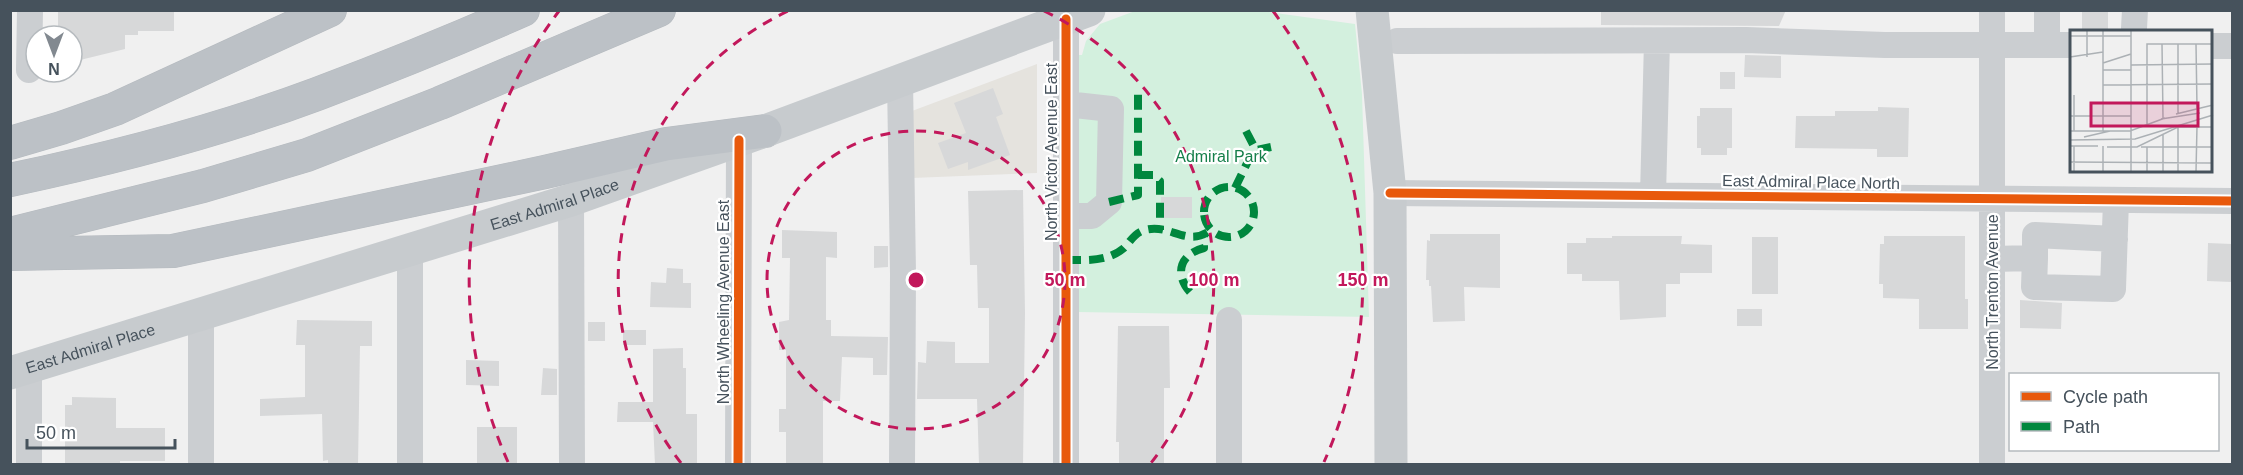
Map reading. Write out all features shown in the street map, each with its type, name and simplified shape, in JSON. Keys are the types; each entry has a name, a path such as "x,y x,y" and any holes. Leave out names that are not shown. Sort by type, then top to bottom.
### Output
{"highway":[{"path":"10,143 115,109 330,10"},
{"path":"10,180 72,167 197,133 315,95 523,10"},
{"path":"10,234 192,189 307,154 440,103 659,10"},
{"path":"10,254 173,251 666,144 752,136"}],"main road":[{"path":"1371,11 1390,193 1391,465"},
{"name":"East Admiral Place","path":"20,371 571,200 752,136 1077,15"}],"street":[{"name":"North Trenton Avenue","path":"1992,10 1992,465"},
{"path":"1397,41 1746,40 1885,45 2059,45 2047,10"},
{"name":"North Victor Avenue East","path":"1066,465 1066,104 1077,15"},
{"path":"1653,195 1657,41"},
{"path":"2213,46 2232,46"},
{"path":"900,80 903,274 902,465"},
{"path":"1066,104 1111,109 1109,202 1092,216 1066,216"},
{"name":"North Wheeling Avenue East","path":"738,465 752,136"},
{"name":"East Admiral Place North","path":"1390,193 2232,201"},
{"path":"571,200 572,465"},
{"path":"2115,239 2035,236 2034,287 2113,289 2115,239 2116,200"},
{"path":"410,249 410,465"},
{"path":"1992,259 2035,258"},
{"path":"201,314 201,465"},
{"path":"1229,320 1229,465"},
{"path":"20,371 29,465"}],"shaded area":[{"path":"1037,64 1037,173 912,178 912,111"}],"green space":[{"name":"Admiral Park","path":"1254,10 1355,24 1362,94 1369,317 1077,312 1077,55 1082,55 1086,41 1100,24 1135,11"}],"building":[{"path":"58,10 174,12 174,31 138,31 138,35 125,35 125,49 84,59 84,24 58,24"},
{"path":"1601,10 1786,10 1779,26 1601,25"},
{"path":"2082,10 2108,10 2108,30 2082,30"},
{"path":"1745,55 1781,56 1781,78 1744,77"},
{"path":"1720,72 1735,72 1735,89 1720,89"},
{"path":"993,88 1003,114 996,117 1010,155 968,170 968,162 948,169 938,143 966,133 954,103"},
{"path":"1878,107 1909,108 1908,157 1877,157 1877,149 1795,148 1796,116 1835,116 1835,111 1878,111"},
{"path":"1700,108 1732,108 1732,148 1727,148 1727,155 1701,155 1701,148 1697,148 1697,116 1700,116"},
{"path":"1023,190 1025,313 1023,465 979,465 977,399 917,399 918,362 926,363 927,341 955,342 955,363 989,363 989,308 978,308 977,265 970,265 968,191"},
{"path":"1161,197 1192,197 1192,218 1161,218"},
{"path":"782,230 837,232 837,258 826,257 826,320 831,320 831,336 888,337 887,375 873,375 873,358 842,357 840,401 823,401 823,465 786,465 786,432 779,432 779,409 786,409 786,350 779,350 779,322 789,320 790,258 782,258"},
{"path":"1430,234 1500,234 1500,288 1464,287 1465,321 1433,322 1431,286 1429,286 1429,280 1426,280 1427,240 1430,241"},
{"path":"1612,236 1682,236 1681,244 1712,245 1712,273 1680,273 1680,284 1666,284 1666,317 1620,320 1619,281 1582,281 1582,274 1567,274 1567,243 1586,243 1586,238 1612,238"},
{"path":"1884,236 1965,236 1965,299 1968,299 1968,329 1919,329 1919,299 1883,298 1883,284 1879,284 1880,244 1884,244"},
{"path":"1752,237 1778,237 1778,294 1752,294"},
{"path":"2208,243 2232,244 2232,282 2207,281"},
{"path":"874,246 888,246 888,267 874,268"},
{"path":"667,268 683,269 683,283 691,283 691,308 650,307 651,282 666,283"},
{"path":"2020,300 2062,303 2061,329 2020,328"},
{"path":"1737,309 1762,309 1762,326 1737,326"},
{"path":"297,320 372,321 372,346 360,346 358,465 328,465 328,460 323,461 322,414 260,416 260,399 305,397 305,345 296,345"},
{"path":"588,322 605,322 605,341 588,341"},
{"path":"1118,326 1169,326 1170,388 1164,388 1164,465 1119,465 1119,442 1116,442"},
{"path":"623,330 646,330 646,345 623,345"},
{"path":"683,348 683,368 686,368 686,414 697,414 697,465 655,465 653,422 617,422 618,402 653,402 653,349"},
{"path":"466,360 499,361 499,386 466,385"},
{"path":"543,368 557,369 557,395 541,395"},
{"path":"72,397 116,398 116,428 165,428 165,461 120,461 120,465 65,465 65,405 72,405"},
{"path":"477,427 517,427 517,465 477,465"}],"marked path":[{"path":"1109,202 1138,195 1138,94"},
{"path":"1246,131 1256,150"},
{"path":"1235,188 1252,153 1271,147"},
{"path":"1138,175 1153,175 1160,181 1160,230"},
{"path":"1229,187 1247,194 1254,212 1247,230 1229,237 1211,230 1204,212 1211,194 1229,187"},
{"path":"1066,260 1111,256 1124,248 1135,235 1145,230 1162,230 1194,237 1211,230"},
{"path":"1190,292 1182,278 1182,265 1189,255 1204,248 1204,234"}],"cycle path":[{"path":"1066,19 1066,464"},
{"path":"738,464 739,140"},
{"path":"1390,193 2232,201"}]}
